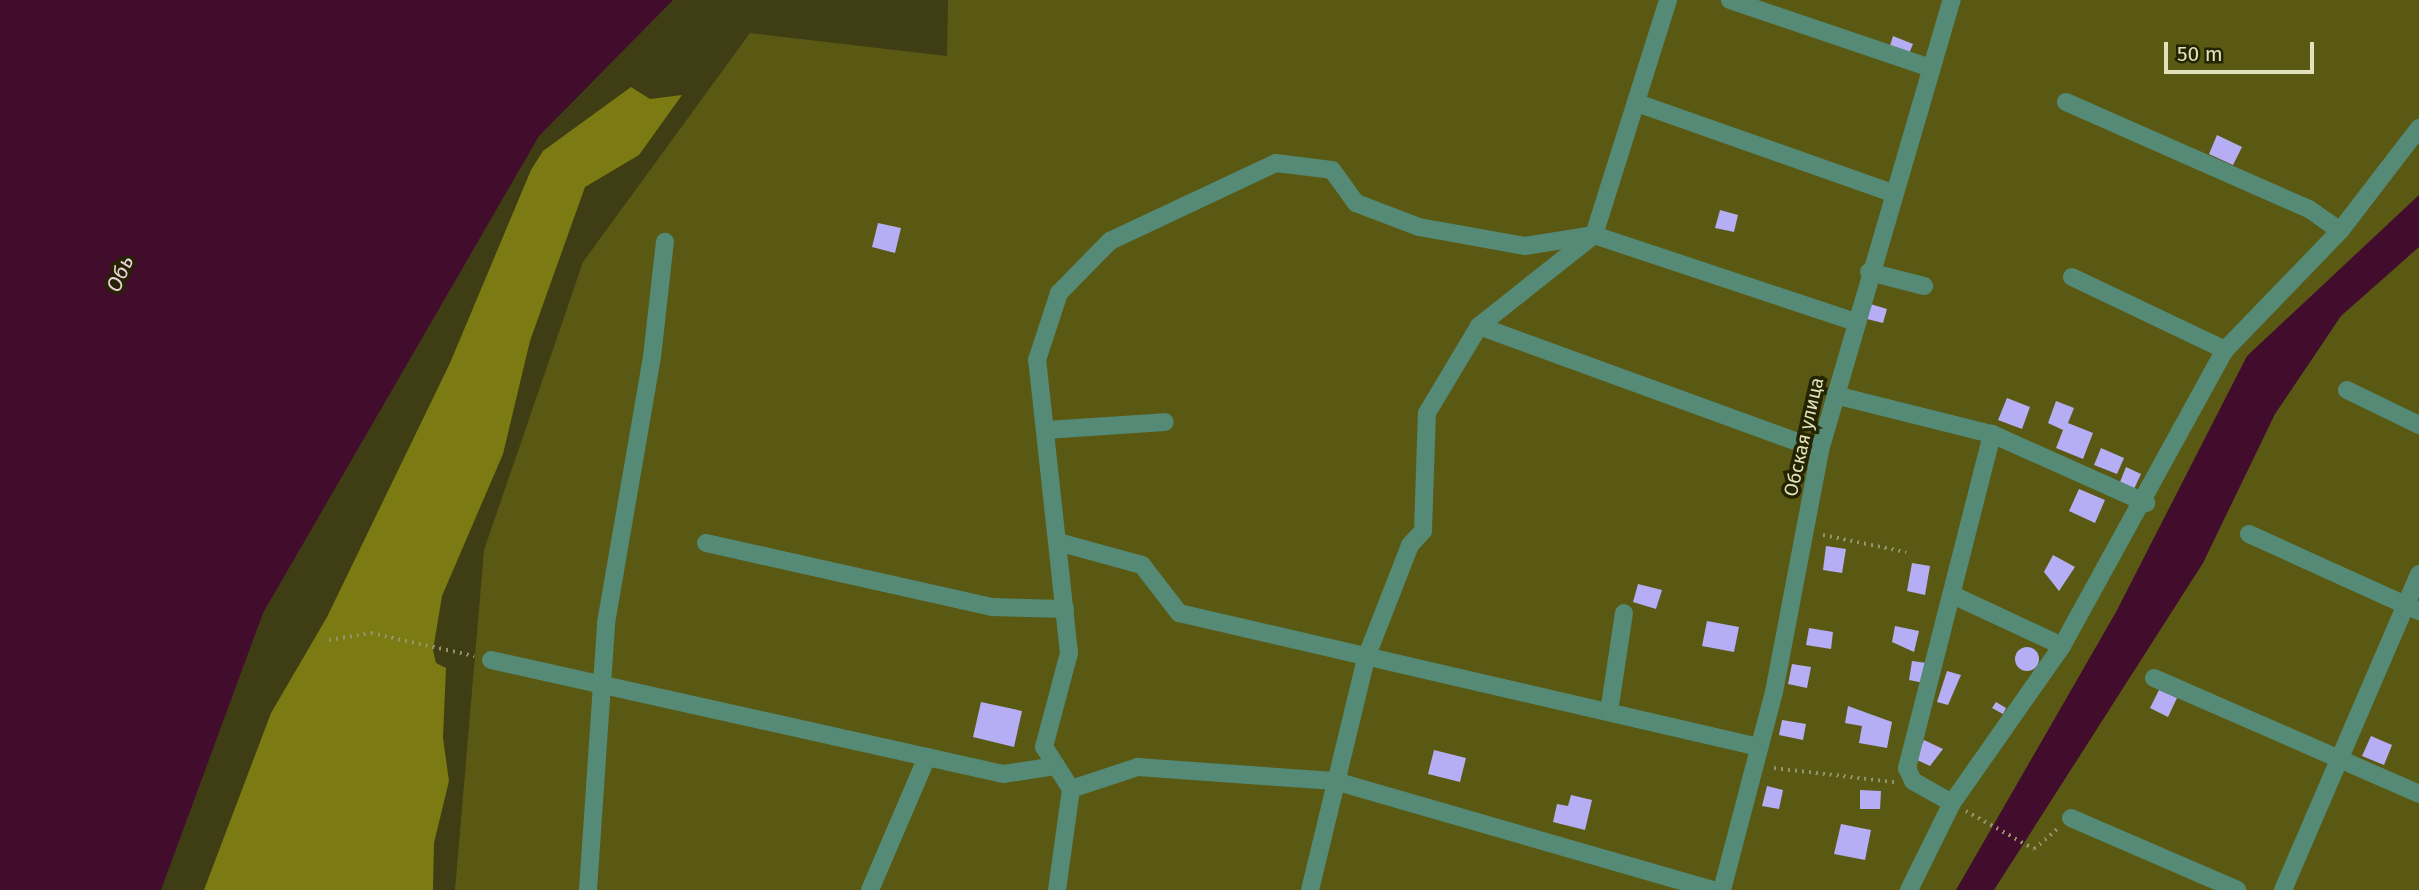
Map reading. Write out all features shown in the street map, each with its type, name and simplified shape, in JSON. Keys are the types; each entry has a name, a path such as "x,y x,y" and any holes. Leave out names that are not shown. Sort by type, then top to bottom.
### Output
{"street":[{"path":"1310,890 1366,658 1410,545 1423,531 1427,413 1479,326 1594,235 1668,0"},
{"path":"1730,0 1931,68"},
{"name":"Обская улица","path":"1722,890 1759,747 1819,450 1892,193 1952,0"},
{"path":"1637,103 1892,193"},
{"path":"2066,103 2309,209 2340,231"},
{"path":"1909,890 1952,803 2062,646 2146,503 2225,350 2340,231 2419,128"},
{"path":"1057,890 1071,789 1044,747 1069,653 1037,360 1059,293 1110,241 1276,163 1332,170 1356,202 1419,227 1525,246 1594,235 1855,322"},
{"path":"588,890 602,684 665,242"},
{"path":"1869,272 1924,286"},
{"path":"2072,277 2225,350"},
{"path":"1479,326 1819,450"},
{"path":"2347,390 2419,425"},
{"path":"1835,395 1992,434 2146,503"},
{"path":"1046,430 1165,422"},
{"path":"1952,803 1913,780 1907,768 1955,596 1992,434"},
{"path":"2249,534 2413,609"},
{"path":"1058,542 1142,565 1179,613 1759,747"},
{"path":"706,543 992,607 1065,609"},
{"path":"2283,890 2341,755 2413,609 2419,574"},
{"path":"1955,596 2062,646"},
{"path":"1609,712 1624,613"},
{"path":"491,660 1003,774 1056,766"},
{"path":"2154,678 2341,755 2419,794"},
{"path":"870,890 927,757"},
{"path":"1071,789 1138,767 1335,780 1713,890"},
{"path":"2071,818 2237,890"}],"path":[{"path":"1804,532 1906,552"},
{"path":"329,640 371,633 491,660"},
{"path":"1759,747 1766,766 1801,774 1875,784 1913,780"},
{"path":"1952,803 2034,849 2071,818"}],"shaded area":[{"path":"948,0 2419,0 2419,890 455,890 484,550 583,262 750,33 947,56"},
{"path":"631,87 650,99 682,95 639,155 585,187 530,341 503,454 442,596 433,650 436,663 446,668 443,738 449,781 434,843 433,890 204,890 271,713 327,617 450,363 531,170 543,151"}],"water":[{"name":"Обь","path":"0,0 673,0 539,136 263,613 161,890 0,890"},
{"path":"2419,195 2419,247 2341,316 2275,414 2203,563 1994,890 1956,890 2116,612 2247,356"}],"building":[{"path":"1893,36 1913,44 1908,56 1889,49"},
{"path":"2217,135 2242,147 2233,165 2209,154"},
{"path":"1720,210 1738,215 1734,232 1715,228"},
{"path":"878,223 901,228 895,253 872,247"},
{"path":"1867,303 1887,309 1883,323 1863,318"},
{"path":"2007,398 2030,407 2022,429 1998,420"},
{"path":"2056,401 2074,408 2068,423 2093,433 2083,459 2056,448 2063,430 2048,423"},
{"path":"2101,448 2124,458 2117,474 2094,465"},
{"path":"2126,467 2141,474 2134,489 2120,482"},
{"path":"2079,489 2105,500 2095,523 2069,511"},
{"path":"1826,546 1846,549 1842,573 1823,570"},
{"path":"2053,555 2075,567 2059,591 2044,572"},
{"path":"1912,563 1930,566 1925,595 1907,591"},
{"path":"1638,584 1662,590 1656,609 1633,602"},
{"path":"1707,621 1739,627 1734,652 1702,646"},
{"path":"1895,626 1919,631 1914,652 1892,642"},
{"path":"1809,628 1833,632 1831,649 1806,645"},
{"path":"2027,647 2036,650 2039,659 2036,668 2027,671 2018,668 2015,659 2018,650"},
{"path":"1912,661 1927,663 1924,683 1909,680"},
{"path":"1792,664 1811,667 1807,688 1788,684"},
{"path":"1947,671 1961,675 1948,705 1937,702"},
{"path":"2159,690 2177,698 2168,717 2150,708"},
{"path":"981,702 1022,711 1014,747 973,737"},
{"path":"1996,702 2006,708 2003,714 1992,708"},
{"path":"1848,706 1892,722 1887,748 1859,743 1862,726 1845,723"},
{"path":"1782,720 1806,724 1803,740 1779,735"},
{"path":"2371,736 2392,745 2384,765 2362,756"},
{"path":"1924,740 1943,749 1930,766 1915,759"},
{"path":"1434,750 1466,758 1460,782 1428,774"},
{"path":"1767,786 1783,790 1779,809 1762,806"},
{"path":"1860,790 1881,791 1880,809 1860,809"},
{"path":"1571,795 1592,800 1585,830 1553,822 1557,804 1568,806"},
{"path":"1841,824 1871,830 1865,860 1834,854"}]}
